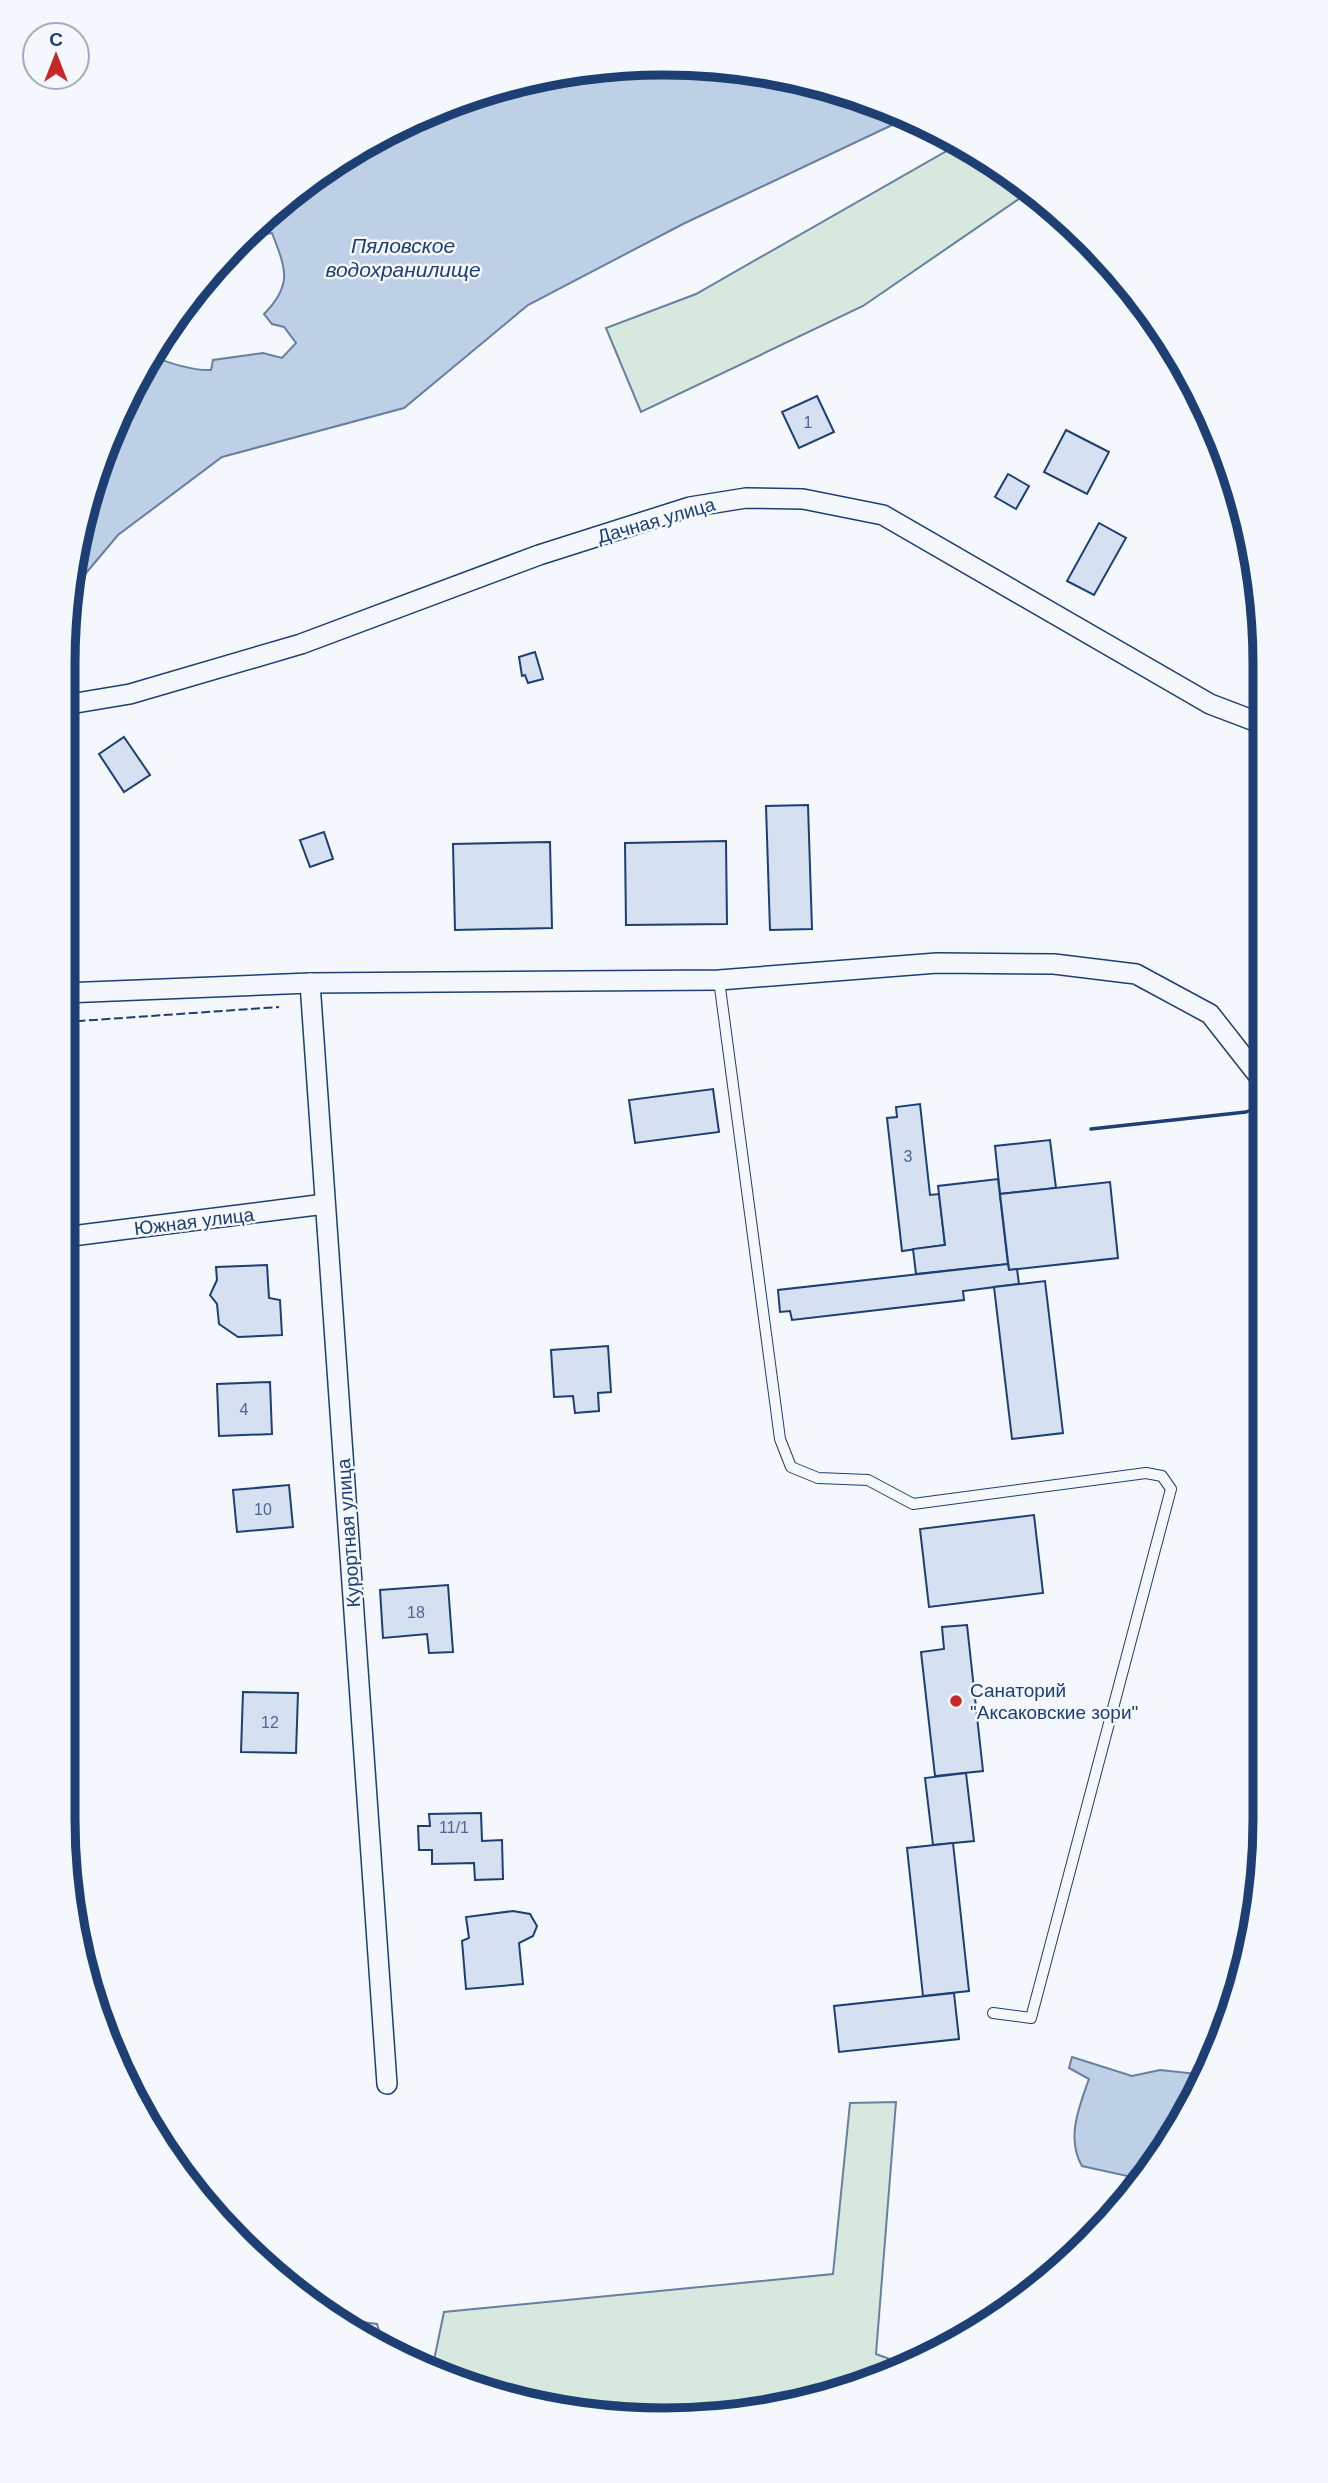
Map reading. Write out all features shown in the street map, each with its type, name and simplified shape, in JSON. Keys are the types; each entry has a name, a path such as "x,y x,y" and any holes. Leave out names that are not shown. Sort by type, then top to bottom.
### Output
{"street":[{"name":"Дачная улица","path":"75,703 130,694 301,644 539,555 690,507 746,498 769,498 803,499 883,515 1210,704 1253,720"},
{"path":"75,993 310,983 719,980 937,962 1054,964 1136,974 1210,1014 1253,1069"},
{"name":"Курортная улица","path":"310,983 387,2084"},
{"name":"Южная улица","path":"75,1236 325,1204"}],"lane":[{"path":"719,980 780,1439 791,1467 818,1478 868,1480 913,1504 1146,1473 1162,1476 1171,1489 1031,2018 993,2013"}],"shaded area":[{"path":"949,149 991,174 1022,197 863,306 641,412 606,328 696,294"},
{"path":"896,2102 876,2354 894,2361 853,2377 779,2396 741,2403 664,2408 587,2403 549,2396 475,2377 434,2361 444,2312 833,2274 850,2103"},
{"path":"358,2322 377,2324 380,2334"}],"water":[{"name":"Пяловское водохранилище","path":"664,75 741,80 816,95 896,123 683,224 528,305 404,408 222,457 118,535 82,578 95,512 106,475 136,404 161,359 181,366 211,370 213,360 263,353 282,358 296,343 284,327 272,324 264,314 279,294 284,276 281,257 272,233 261,236 337,174 404,136 475,106 512,95 587,80"},
{"path":"1072,2057 1132,2076 1160,2070 1194,2074 1154,2146 1131,2177 1082,2166 1077,2155 1075,2134 1078,2111 1089,2079 1069,2068"}],"building":[{"path":"817,396 834,432 799,448 782,412"},
{"path":"1066,430 1109,452 1087,494 1044,472"},
{"path":"1008,474 1029,486 1016,509 995,497"},
{"path":"1099,523 1126,538 1094,595 1067,581"},
{"path":"535,652 543,679 528,683 525,675 522,676 519,657"},
{"path":"124,737 150,775 124,792 99,754"},
{"path":"808,805 812,929 770,930 766,806"},
{"path":"324,832 333,859 310,867 300,840"},
{"path":"726,841 727,924 626,925 625,843"},
{"path":"550,842 552,928 455,930 453,844"},
{"path":"713,1089 719,1132 635,1143 629,1100"},
{"path":"920,1104 930,1195 939,1194 945,1245 902,1251 887,1118 897,1117 896,1107"},
{"path":"1050,1140 1056,1188 1000,1194 995,1146"},
{"path":"998,1179 1008,1264 916,1274 913,1249 945,1245 938,1186"},
{"path":"1110,1182 1118,1258 1009,1270 1000,1194"},
{"path":"1008,1264 1009,1270 1017,1269 1019,1284 963,1291 964,1300 792,1320 790,1311 780,1312 778,1290"},
{"path":"267,1265 269,1298 280,1300 282,1335 238,1337 219,1324 217,1304 210,1295 217,1280 216,1267"},
{"path":"1045,1281 1063,1433 1012,1439 994,1287"},
{"path":"608,1346 611,1392 598,1393 599,1411 575,1413 573,1396 554,1397 551,1350"},
{"path":"270,1382 272,1434 219,1436 217,1384"},
{"path":"289,1485 293,1527 237,1532 233,1490"},
{"path":"1034,1515 1043,1593 929,1607 920,1529"},
{"path":"448,1585 453,1652 429,1653 427,1634 383,1638 380,1590"},
{"path":"967,1625 983,1771 935,1776 921,1652 944,1649 942,1627"},
{"path":"243,1692 298,1693 296,1753 241,1752"},
{"path":"966,1773 974,1841 933,1845 925,1778"},
{"path":"481,1813 482,1841 502,1840 503,1879 475,1880 474,1863 432,1864 432,1850 419,1850 418,1826 430,1826 429,1814"},
{"path":"953,1843 969,1991 923,1996 907,1848"},
{"path":"513,1911 530,1914 537,1926 533,1936 519,1943 523,1984 466,1989 462,1941 469,1938 466,1917"},
{"path":"954,1993 959,2039 839,2052 834,2006"}],"fence":[{"path":"75,1021 279,1007"}],"wall":[{"path":"1091,1129 1253,1109"}],"place":[{"name":"Санаторий \"Аксаковские зори\"","path":"956,1701"}]}
